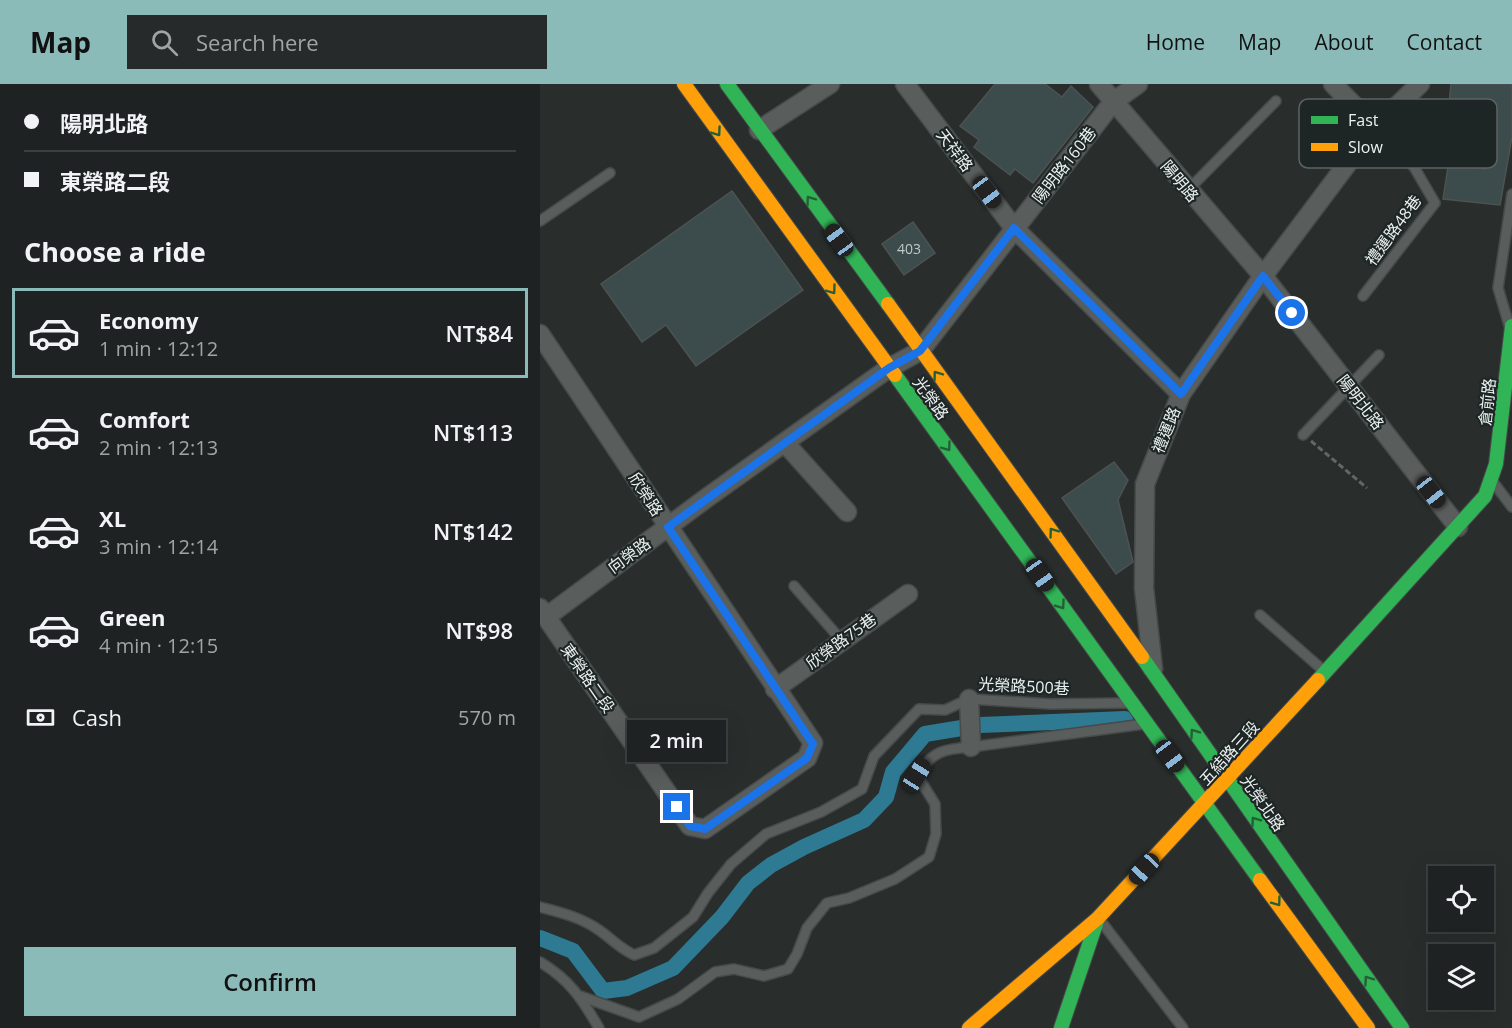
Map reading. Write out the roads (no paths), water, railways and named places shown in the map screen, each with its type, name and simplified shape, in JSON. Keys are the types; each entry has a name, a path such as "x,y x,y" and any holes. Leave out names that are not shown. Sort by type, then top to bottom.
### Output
{"street":[{"name":"光榮路","path":"684,84 1131,703"},
{"name":"光榮路","path":"727,84 1100,596"},
{"path":"759,130 830,84"},
{"name":"天祥路","path":"905,84 1014,228 1181,394"},
{"name":"陽明路","path":"1099,84 1263,276"},
{"name":"陽明路160巷","path":"920,351 1113,102 1138,84"},
{"path":"1333,84 1348,99"},
{"name":"禮運路","path":"1404,99 1420,84"},
{"name":"禮運路","path":"1154,676 1144,588 1145,484 1181,394 1263,276 1344,168"},
{"name":"陽明北路","path":"1263,276 1458,527"},
{"name":"倉前路","path":"1491,480 1496,464 1512,331"},
{"name":"欣榮路","path":"540,334 813,744"},
{"name":"向榮路","path":"543,613 668,527 889,368 920,351"},
{"path":"785,443 848,512"},
{"name":"五結路三段","path":"969,1028 1098,918 1227,781 1458,527 1485,496 1491,480"},
{"name":"欣榮路75巷","path":"775,689 908,594"},
{"name":"光榮北路","path":"1100,596 1227,781 1402,1028"},
{"name":"東榮路二段","path":"543,613 690,826 705,829 807,758 813,744"},
{"path":"969,699 971,747"},
{"path":"1131,703 1368,1028"},
{"path":"1061,1028 1098,918"}],"lane":[{"path":"1188,190 1276,100"},
{"name":"禮運路48巷","path":"1363,296 1435,203 1415,168"},
{"path":"540,221 610,173"},
{"path":"1512,194 1498,288 1512,331"},
{"path":"1303,435 1378,355"},
{"path":"1491,480 1512,507"},
{"path":"794,586 842,641"},
{"path":"1260,615 1325,671"},
{"name":"光榮路500巷","path":"540,908 562,912 598,930 616,946 634,955 654,948 693,917 731,864 766,834 821,812 862,789 874,756 919,709 945,710 969,699 1051,704 1131,703"},
{"path":"580,996 639,1017 678,999 715,972 734,969 764,976 788,969 807,928 827,903 849,898 895,879 930,857 936,834 935,804 917,775 925,762 944,749 1147,724"},
{"path":"1098,918 1183,1028"},
{"path":"540,962 557,972 580,996 599,1028"}],"waterway":[{"path":"540,938 573,951 603,991 627,988 673,968 722,917 748,883 771,865 804,847 864,820 886,797 893,772 925,734 980,725 1125,719"}]}
